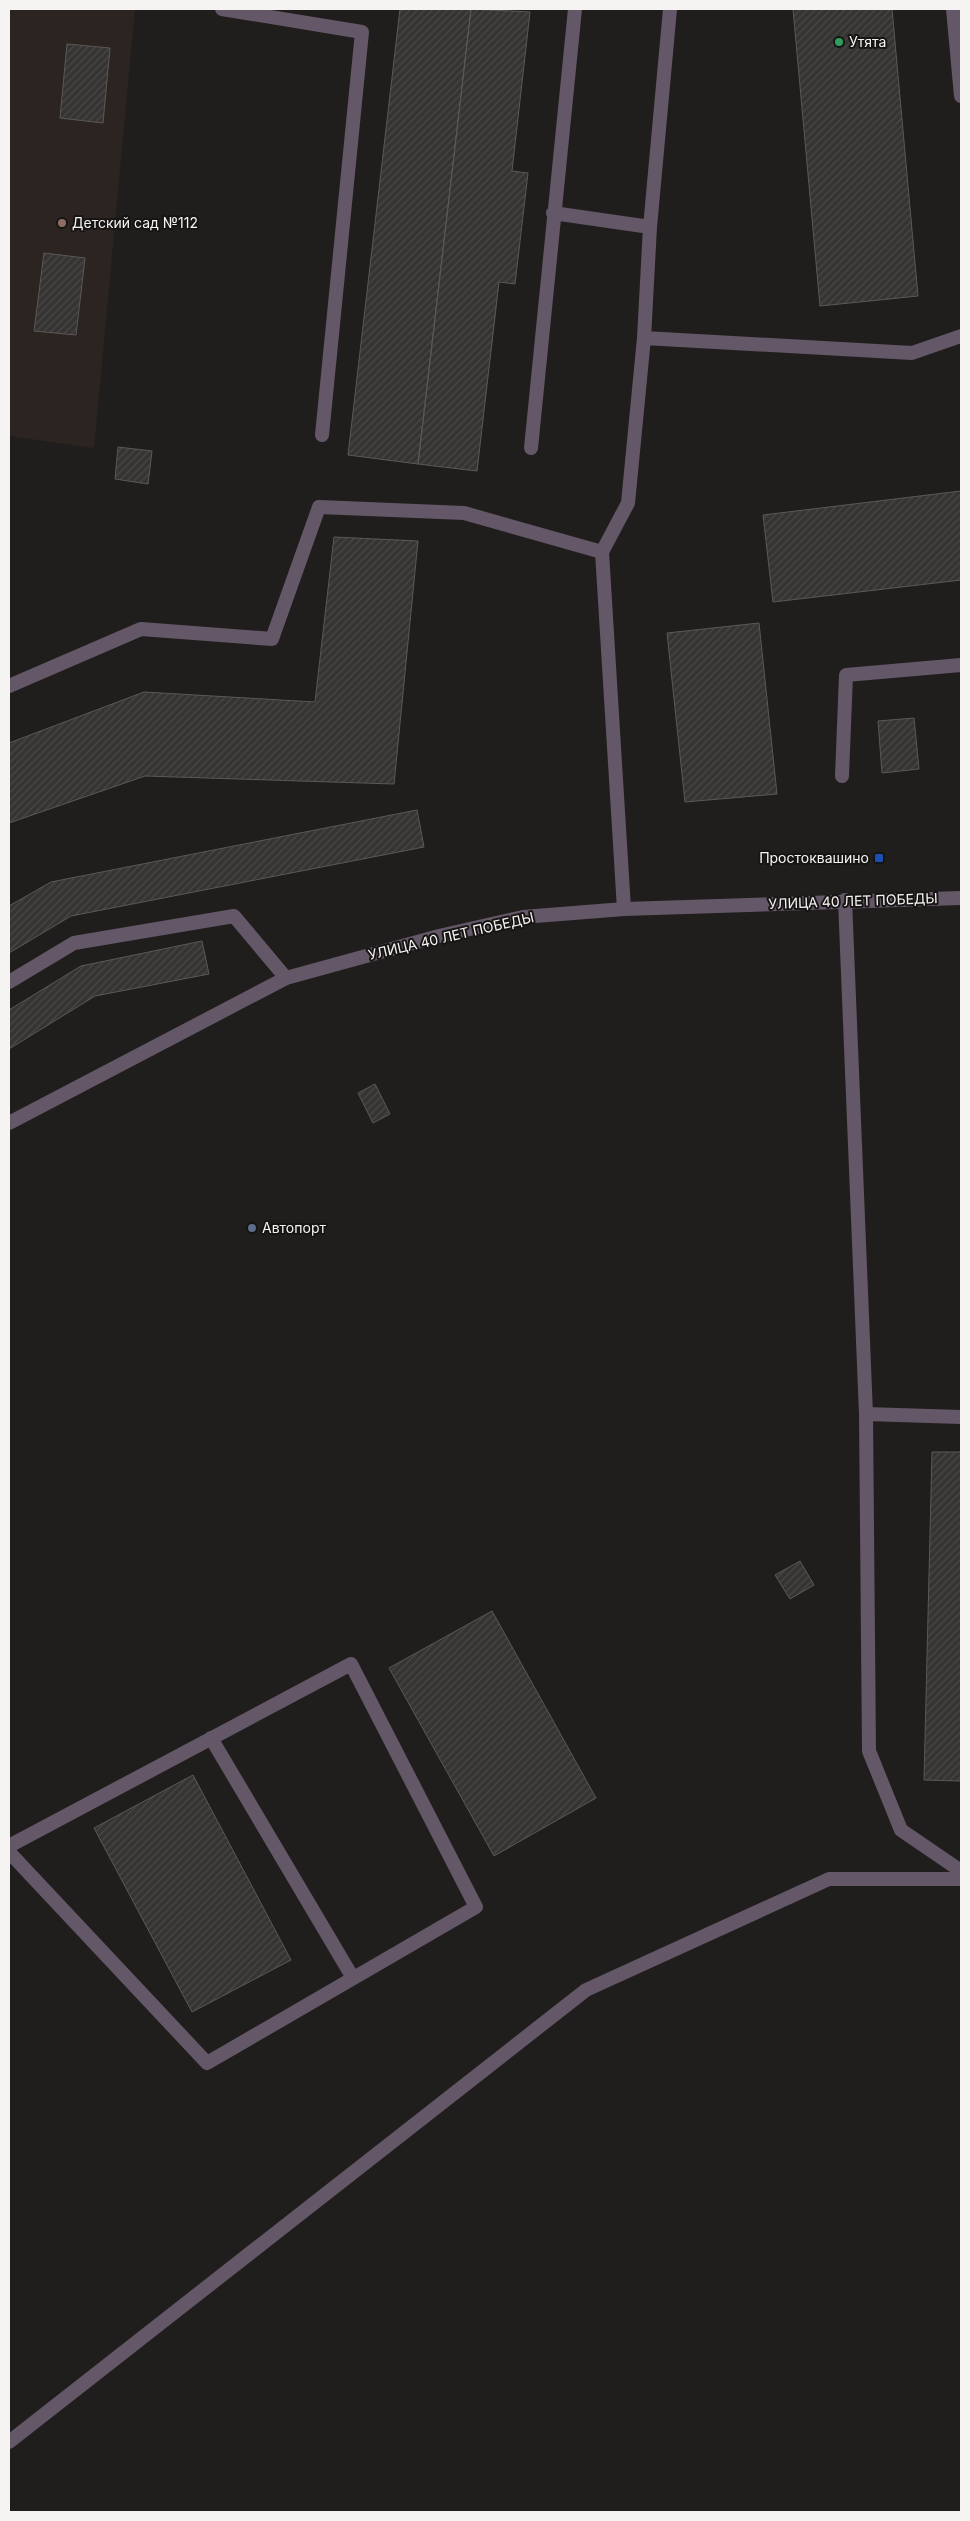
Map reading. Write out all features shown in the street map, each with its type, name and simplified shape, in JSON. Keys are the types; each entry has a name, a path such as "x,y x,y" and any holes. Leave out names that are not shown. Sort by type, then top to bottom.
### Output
{"street":[{"path":"222,9 362,32 322,434"},
{"path":"530,448 553,213 576,9"},
{"path":"624,909 621,819 602,552 628,503 644,338 650,227 670,9"},
{"path":"953,9 961,96"},
{"path":"553,213 650,227"},
{"path":"644,338 912,353 961,336"},
{"path":"9,686 141,629 272,639 320,507 464,513 602,552"},
{"path":"842,776 846,675 961,665"},
{"name":"УЛИЦА 40 ЛЕТ ПОБЕДЫ","path":"9,1123 286,978 439,936 524,917 624,909 845,900 961,898"},
{"path":"845,900 866,1414 869,1752 901,1830 961,1871"},
{"path":"9,982 74,943 234,916 286,978"},
{"path":"866,1414 961,1417"},
{"path":"9,1846 351,1664 476,1907 207,2063 9,1852"},
{"path":"211,1738 353,1978"},
{"path":"9,2442 586,1990 829,1879 961,1879"}],"shaded area":[{"name":"Детский сад №112","path":"9,9 135,9 94,448 9,436"}],"building":[{"path":"400,9 471,9 418,464 348,455"},
{"path":"471,9 530,12 512,171 528,173 515,284 499,282 477,471 418,464"},
{"path":"793,9 892,9 918,296 820,306"},
{"path":"67,44 110,48 103,123 60,118"},
{"path":"44,253 85,258 76,335 34,331"},
{"path":"118,447 152,451 148,484 115,479"},
{"path":"961,491 961,580 773,602 763,515"},
{"path":"334,537 418,541 394,784 145,776 9,823 9,743 144,692 315,702"},
{"path":"759,623 777,794 685,802 667,633"},
{"path":"914,718 919,769 882,773 878,721"},
{"path":"417,810 424,847 71,916 9,953 9,906 51,882"},
{"path":"202,941 209,974 95,996 9,1049 9,1010 81,966"},
{"path":"375,1084 390,1114 373,1123 358,1093"},
{"path":"932,1452 961,1452 961,1781 924,1780"},
{"path":"800,1561 814,1585 790,1599 775,1575"},
{"path":"492,1611 596,1798 494,1856 389,1668"},
{"path":"193,1775 291,1960 192,2012 94,1828"}],"place":[{"name":"Утята","path":"839,42"},
{"name":"Детский сад №112","path":"62,223"},
{"name":"Простоквашино","path":"879,858"},
{"name":"Автопорт","path":"252,1228"}]}
